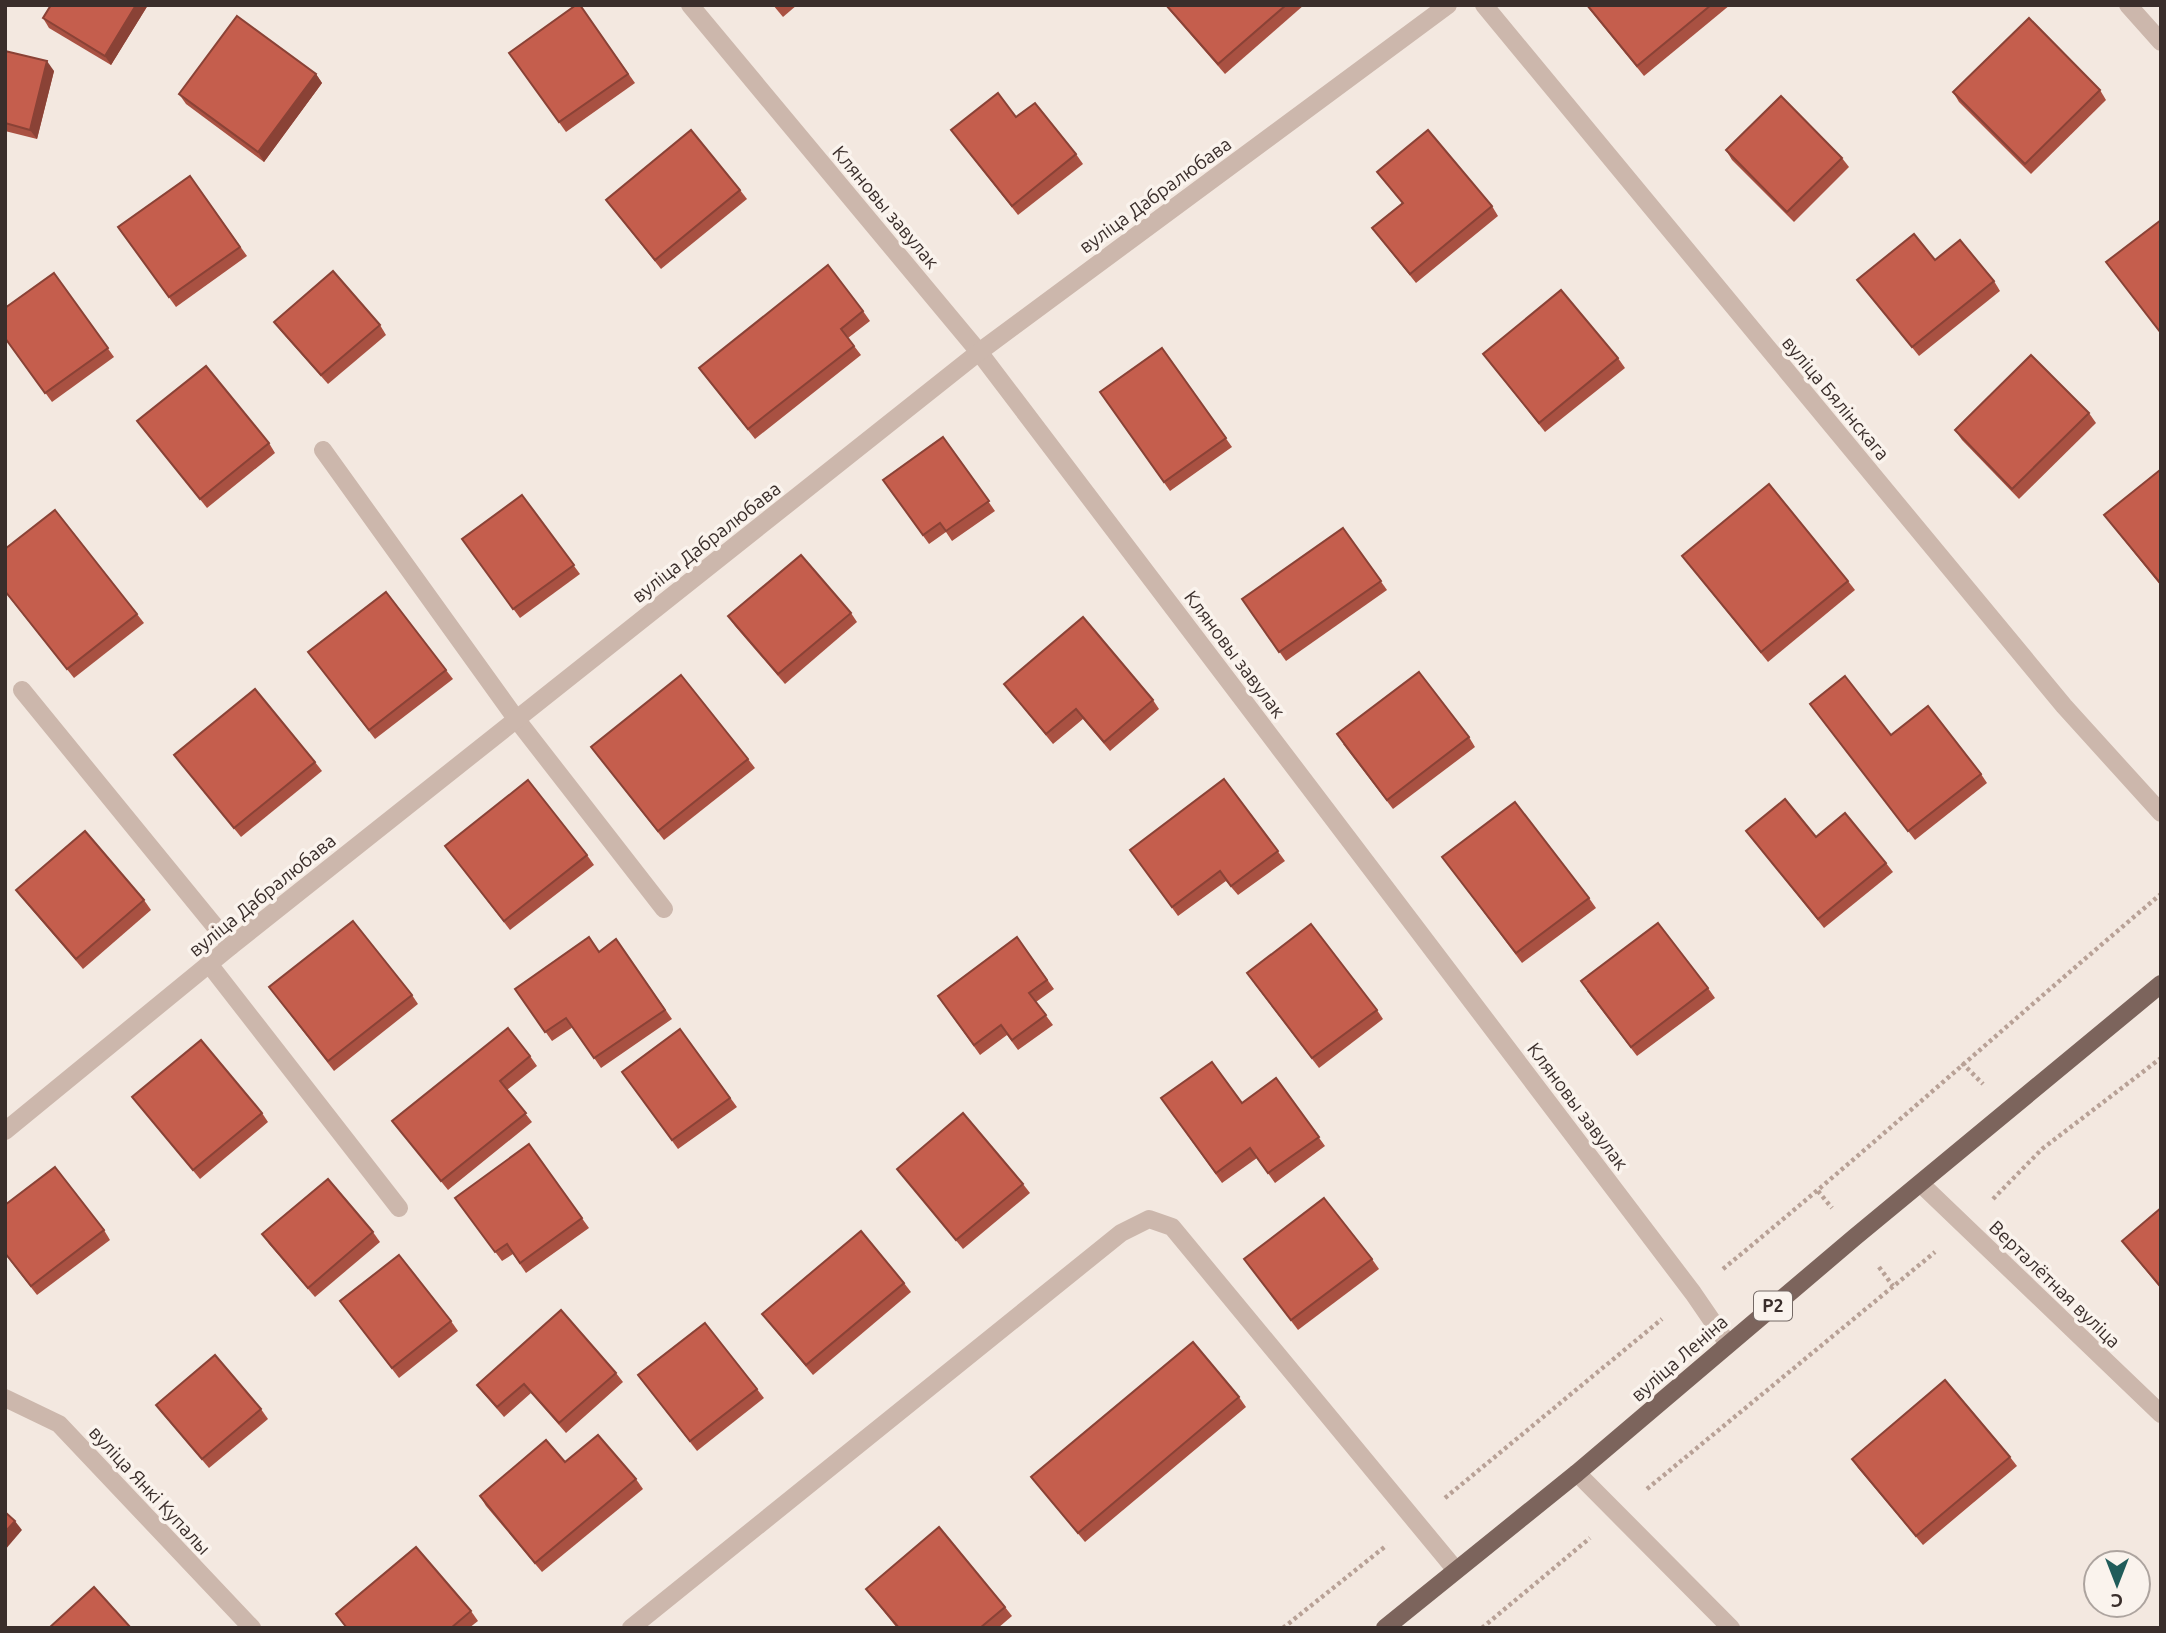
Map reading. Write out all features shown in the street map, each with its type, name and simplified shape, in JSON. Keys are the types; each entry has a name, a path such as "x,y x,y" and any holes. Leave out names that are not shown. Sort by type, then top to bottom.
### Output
{"main road":[{"name":"вуліца Леніна","path":"1385,1628 1577,1473 2161,984"}],"street":[{"name":"Кляновы завулак","path":"690,5 979,352 1693,1293 1728,1344"},
{"name":"вуліца Дабралюбава","path":"5,1131 231,946 979,352 1448,5"},
{"name":"вуліца Бялінскага","path":"1484,5 2064,706 2161,813"},
{"path":"2128,5 2161,42"},
{"path":"323,450 517,720 664,909"},
{"path":"22,690 231,946"},
{"path":"209,964 399,1208"},
{"name":"Верталётная вуліца","path":"1921,1184 2161,1414"},
{"path":"631,1628 1121,1233 1149,1219 1172,1227 1455,1569"},
{"name":"вуліца Янкі Купалы","path":"5,1398 58,1424 251,1628"},
{"path":"1577,1473 1731,1628"}],"path":[{"path":"1283,1628 1415,1523 1818,1191 1962,1063 2161,894"},
{"path":"1482,1628 1966,1227 2042,1149 2161,1058"}],"building":[{"path":"51,5 136,5 105,56 43,18"},
{"path":"576,5 580,5 628,74 559,122 509,53"},
{"path":"1166,5 1286,5 1218,64"},
{"path":"1587,5 1711,5 1637,66"},
{"path":"237,16 316,74 258,152 179,94"},
{"path":"2029,18 2100,90 2025,164 1953,92"},
{"path":"5,51 47,61 30,130 5,123"},
{"path":"998,93 1016,117 1035,103 1076,154 1012,206 951,130"},
{"path":"1781,96 1842,158 1787,212 1726,150"},
{"path":"691,130 740,190 655,260 606,200"},
{"path":"1428,130 1492,206 1410,274 1372,228 1403,203 1377,172"},
{"path":"190,176 240,247 169,297 118,227"},
{"path":"2161,220 2161,333 2106,262"},
{"path":"1914,234 1935,260 1960,240 1994,281 1912,347 1857,280"},
{"path":"828,265 863,311 841,329 854,346 748,429 699,368"},
{"path":"333,271 380,325 321,375 274,322"},
{"path":"54,273 108,348 45,393 5,338 5,308"},
{"path":"1561,290 1618,358 1539,423 1483,354"},
{"path":"1162,348 1226,438 1164,482 1100,392"},
{"path":"2031,355 2089,413 2012,489 1955,430"},
{"path":"206,366 269,443 200,499 137,421"},
{"path":"943,437 989,501 946,531 940,523 923,535 883,480"},
{"path":"2161,471 2161,584 2104,515"},
{"path":"1769,484 1848,581 1761,652 1682,556"},
{"path":"522,495 574,565 513,609 462,539"},
{"path":"55,510 137,614 67,669 5,591 5,549"},
{"path":"1343,528 1381,581 1279,652 1242,599"},
{"path":"801,555 851,613 778,674 728,616"},
{"path":"386,592 446,670 369,730 308,652"},
{"path":"1083,617 1153,700 1104,742 1076,709 1046,734 1004,684"},
{"path":"1419,672 1469,737 1387,800 1337,734"},
{"path":"681,675 748,759 658,831 591,747"},
{"path":"1845,676 1891,735 1928,706 1981,774 1908,831 1810,704"},
{"path":"255,689 315,762 234,828 174,755"},
{"path":"1224,779 1278,851 1231,886 1220,871 1172,907 1130,850"},
{"path":"528,780 587,855 504,921 445,846"},
{"path":"1785,799 1816,837 1845,813 1886,863 1818,919 1746,831"},
{"path":"1515,802 1589,898 1516,953 1442,857"},
{"path":"85,831 144,900 76,959 16,890"},
{"path":"353,921 412,995 328,1061 269,987"},
{"path":"1658,923 1708,988 1631,1047 1581,981"},
{"path":"1311,924 1377,1010 1312,1058 1247,973"},
{"path":"589,937 599,952 616,939 665,1010 594,1058 566,1018 545,1032 515,989"},
{"path":"1017,937 1047,980 1029,993 1046,1015 1012,1040 1001,1025 974,1045 938,996"},
{"path":"508,1028 530,1056 500,1081 526,1113 441,1181 392,1121"},
{"path":"680,1029 730,1098 672,1140 622,1072"},
{"path":"201,1040 262,1113 193,1170 132,1097"},
{"path":"1212,1062 1242,1103 1276,1078 1319,1137 1268,1173 1250,1148 1216,1173 1161,1098"},
{"path":"963,1113 1023,1184 956,1240 897,1169"},
{"path":"529,1144 582,1218 520,1263 507,1244 495,1252 455,1198"},
{"path":"55,1167 104,1230 31,1286 5,1253 5,1205"},
{"path":"328,1179 373,1232 308,1288 262,1234"},
{"path":"1324,1198 1372,1259 1291,1320 1244,1259"},
{"path":"2161,1208 2161,1287 2122,1241"},
{"path":"861,1231 904,1283 806,1365 762,1314"},
{"path":"399,1255 451,1321 392,1368 340,1301"},
{"path":"561,1310 616,1373 559,1423 524,1384 497,1407 477,1385"},
{"path":"705,1323 757,1389 690,1441 638,1375"},
{"path":"1193,1342 1239,1397 1078,1533 1031,1477"},
{"path":"215,1355 261,1409 202,1459 156,1405"},
{"path":"1945,1380 2010,1457 1916,1536 1852,1459"},
{"path":"598,1435 636,1479 535,1563 480,1496 546,1440 565,1462"},
{"path":"5,1512 15,1521 5,1532"},
{"path":"939,1527 1005,1607 980,1628 899,1628 866,1589"},
{"path":"416,1547 471,1611 451,1628 347,1628 336,1614"},
{"path":"94,1587 131,1628 49,1628"}]}
